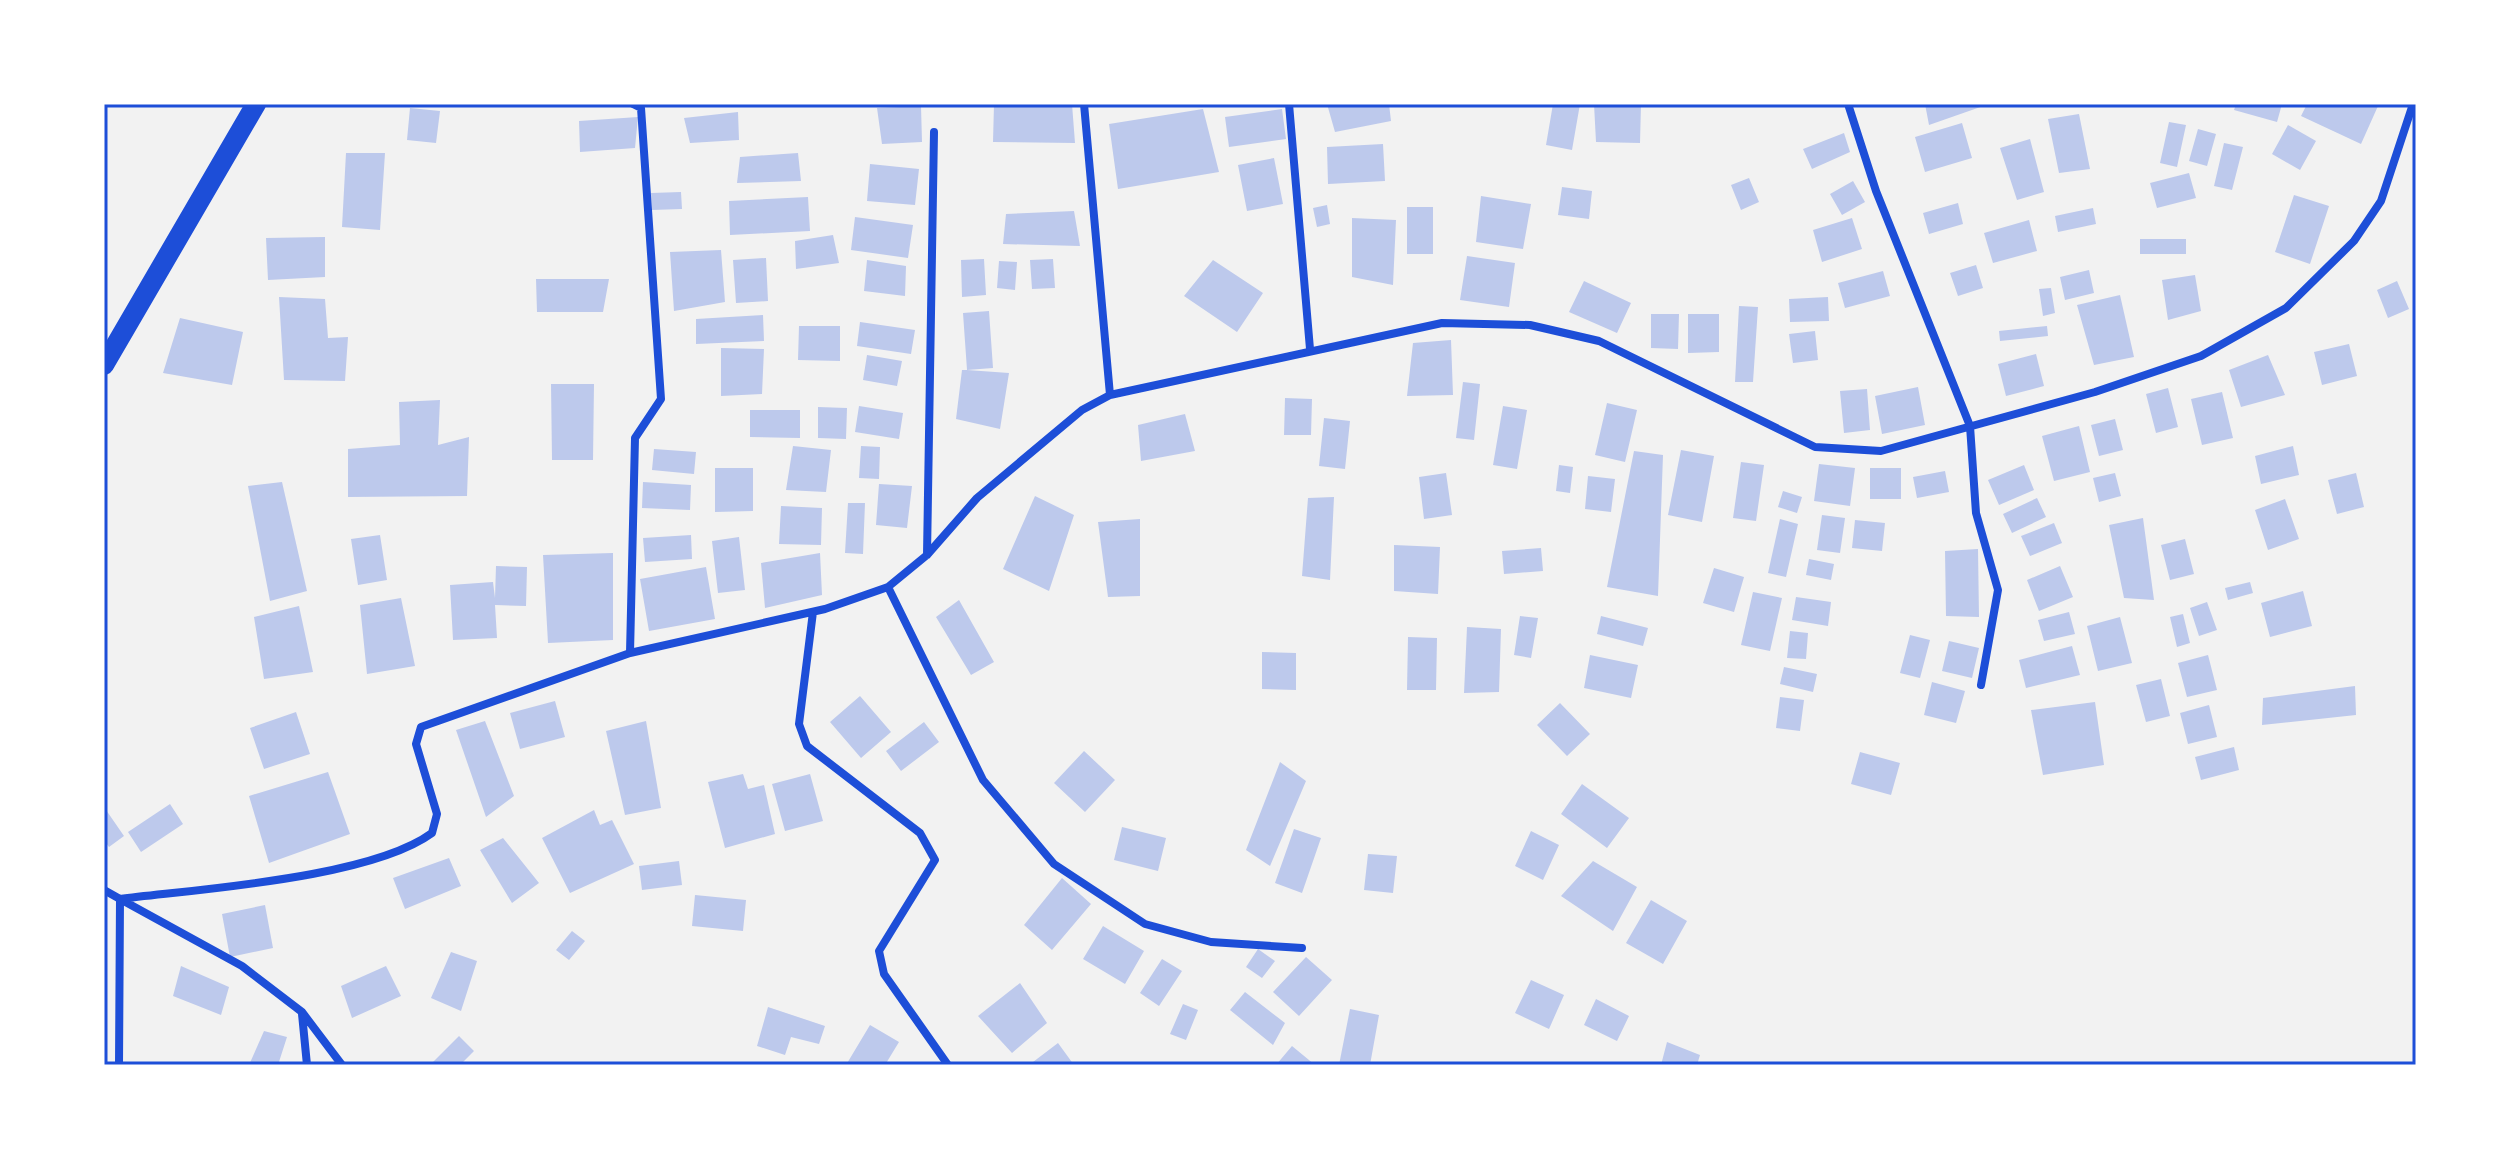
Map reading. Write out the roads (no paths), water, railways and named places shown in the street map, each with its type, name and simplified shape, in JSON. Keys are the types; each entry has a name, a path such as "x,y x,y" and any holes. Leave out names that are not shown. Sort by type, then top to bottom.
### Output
{"main road":[{"path":"104,365 256,104"}],"street":[{"path":"630,653 635,438 661,399 641,108 633,104"},
{"path":"1084,104 1110,395"},
{"path":"1289,104 1310,349"},
{"path":"1848,104 1876,191 1970,426 1976,513 1998,590 1981,685"},
{"path":"120,899 337,868 413,847 432,833 437,814 416,744 421,727 630,653 813,612 888,587 927,555 977,498 1082,410 1110,395 1310,349 1442,323 1530,325 1599,341 1815,447 1881,451 2095,392 2201,356 2286,308 2354,241 2381,201 2413,104"},
{"path":"927,555 934,132"},
{"path":"888,587 983,780 1054,864 1145,924 1211,942 1302,948"},
{"path":"813,612 799,724 807,746 920,833 935,860 879,951 884,974 948,1065"},
{"path":"104,890 242,966 302,1012 342,1065"},
{"path":"119,1065 120,899"},
{"path":"302,1012 307,1065"}]}
